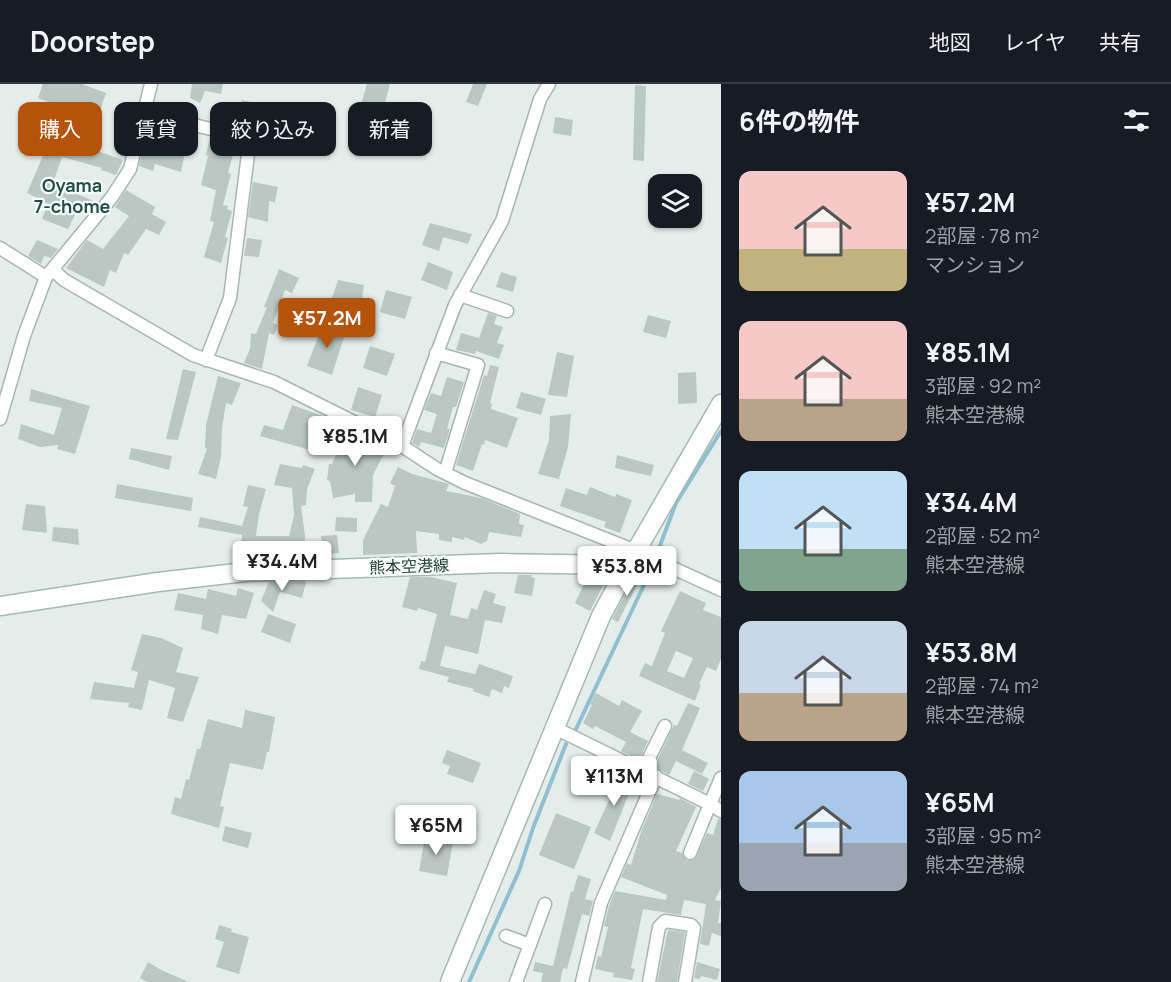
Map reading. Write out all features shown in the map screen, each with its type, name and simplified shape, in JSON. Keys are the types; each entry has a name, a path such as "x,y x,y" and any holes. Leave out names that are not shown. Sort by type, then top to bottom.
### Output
{"main road":[{"path":"450,982 601,616 721,404"},
{"name":"熊本空港線","path":"0,606 158,582 245,572 500,563 622,565 636,551"}],"street":[{"path":"147,102 151,84"},
{"path":"402,446 460,295 502,221 540,99 549,84"},
{"path":"198,126 250,138 230,298 206,360"},
{"path":"0,419 24,336 50,273 112,197 130,169 133,156"},
{"path":"0,248 64,280 193,355 274,382 402,446 465,483 636,551 721,590"},
{"path":"460,295 507,311"},
{"path":"436,353 478,364 445,473"},
{"path":"643,770 665,726"},
{"path":"555,728 656,776 721,811"},
{"path":"582,982 601,903 656,776"},
{"path":"690,853 721,778"},
{"path":"516,982 545,904"},
{"path":"650,982 659,927 665,921 691,925 694,928 685,982"},
{"path":"506,936 530,945"}],"building":[{"path":"43,84 82,84 106,93 102,105 102,102 49,102 38,98"},
{"path":"192,84 223,84 221,94 205,91 200,103 190,98"},
{"path":"367,84 390,84 385,102 362,102"},
{"path":"473,84 487,84 478,106 466,102"},
{"path":"635,85 646,86 644,161 633,160"},
{"path":"555,117 573,120 571,136 553,133"},
{"path":"210,137 210,156 233,156 228,173 231,174 223,205 228,206 227,209 232,211 221,263 204,257 214,222 210,221 216,190 201,185 208,156 206,155"},
{"path":"102,153 123,160 116,175 101,170 102,168 62,157 53,183 93,201 86,215 77,211 68,229 42,219 48,204 27,193 43,156 102,156"},
{"path":"142,156 184,156 181,172 155,164 153,171 139,166"},
{"path":"253,182 278,187 275,202 269,201 268,222 248,217"},
{"path":"126,190 155,207 152,214 166,222 159,235 146,229 128,255 124,253 116,273 110,270 104,287 66,268 87,240 103,249 129,216 115,207"},
{"path":"430,223 472,234 468,244 443,237 439,251 422,245"},
{"path":"247,238 262,240 259,257 244,256"},
{"path":"37,240 58,249 51,258 44,256 41,264 28,256"},
{"path":"428,262 453,272 447,290 421,280"},
{"path":"279,269 299,278 292,293 285,290 273,323 278,325 274,335 269,333 262,369 244,363 250,349 251,333 256,334"},
{"path":"501,272 517,277 513,292 496,287"},
{"path":"338,280 364,285 360,312 331,301"},
{"path":"386,290 412,297 405,319 380,312"},
{"path":"488,313 497,316 494,324 503,327 497,343 504,345 499,359 476,351 475,354 456,350 461,333 479,338"},
{"path":"648,315 671,321 666,338 643,332"},
{"path":"323,324 346,331 332,375 307,366"},
{"path":"370,346 395,354 387,376 363,368"},
{"path":"557,352 574,356 567,397 548,395"},
{"path":"490,365 499,367 490,403 492,404 491,409 518,418 507,448 485,440 473,471 456,465 484,375 487,376"},
{"path":"183,369 196,372 178,440 166,439"},
{"path":"696,372 697,403 678,404 678,373"},
{"path":"218,376 241,383 232,405 226,403 221,457 216,479 198,474 207,449 205,448 206,425"},
{"path":"447,377 464,382 456,407 453,407 444,448 421,442 419,447 412,443 417,429 431,433 437,414 424,410 431,393 441,396"},
{"path":"358,387 382,395 375,417 351,410"},
{"path":"31,389 90,406 75,454 57,449 58,445 40,447 18,439 21,424 54,435 62,408 29,401"},
{"path":"521,392 546,399 541,415 516,408"},
{"path":"292,405 323,416 314,451 260,436 264,425 283,430"},
{"path":"571,414 568,447 559,479 538,474 549,440 550,416"},
{"path":"347,428 387,448 373,475 372,502 355,502 355,494 333,498 330,481 327,480 329,464 332,464"},
{"path":"131,448 172,456 169,470 129,459"},
{"path":"617,455 654,465 651,476 615,468"},
{"path":"280,464 302,468 303,465 315,469 307,489 306,505 301,506 305,536 304,554 281,551 281,556 240,553 242,535 198,527 200,517 242,526 248,507 243,506 248,485 266,489 256,536 289,536 294,515 292,488 274,485"},
{"path":"398,467 412,474 449,484 446,491 481,498 520,514 519,524 524,525 521,537 489,532 487,541 481,544 465,537 464,540 452,537 452,542 439,540 439,534 416,531 417,553 363,555 363,540 381,504 388,507 395,486 390,483"},
{"path":"117,484 193,498 191,511 115,498"},
{"path":"590,487 615,497 616,494 632,500 620,533 604,527 606,522 560,506 566,488 587,495"},
{"path":"26,504 45,506 47,533 22,530"},
{"path":"336,517 357,518 357,532 335,531"},
{"path":"53,527 78,529 79,545 52,541"},
{"path":"337,535 339,553 323,554 321,536"},
{"path":"638,570 643,573 618,622 612,619"},
{"path":"518,575 532,575 531,577 535,578 532,596 514,593"},
{"path":"410,577 431,577 457,583 450,615 468,619 471,608 477,610 484,590 496,594 493,603 506,607 502,623 485,620 478,654 445,646 440,666 475,674 479,664 513,676 509,688 504,686 502,693 492,689 489,697 473,691 474,689 447,682 449,677 419,669 421,661 425,662 437,614 418,608 417,611 402,607"},
{"path":"587,578 603,586 590,611 575,603"},
{"path":"269,582 306,582 302,598 280,592 273,612 261,601"},
{"path":"238,588 254,593 246,619 222,615 218,634 201,629 203,615 174,610 178,593 206,599 208,589 236,596"},
{"path":"680,591 706,603 703,610 721,617 721,659 716,671 707,667 699,684 701,685 695,701 639,676 645,663 652,666 665,633 661,631","holes":["676,651 693,658 684,678 667,671"]},
{"path":"268,614 296,624 290,643 261,632"},
{"path":"142,634 161,638 183,648 176,672 199,677 183,722 167,718 175,688 149,680 142,710 128,707 129,703 90,699 94,682 134,688 138,672 131,670"},
{"path":"596,693 619,706 622,700 642,711 630,732 648,741 639,760 621,751 626,742 595,726 593,729 583,723"},
{"path":"688,703 700,708 682,750 708,763 702,774 676,761 669,775 654,767 674,725 677,726"},
{"path":"245,710 275,717 269,752 267,752 263,770 230,763 220,806 224,807 219,828 171,814 175,797 181,799 186,779 189,780 208,719 242,728"},
{"path":"447,750 481,763 473,783 447,774 450,766 442,763"},
{"path":"694,771 709,779 703,791 688,784"},
{"path":"617,774 634,781 610,841 594,833 609,800"},
{"path":"657,794 679,800 680,798 696,807 676,851 682,853 687,861 695,859 707,833 713,835 718,819 721,819 721,888 715,900 721,901 718,923 721,923 721,936 712,933 709,946 700,944 706,904 684,900 681,915 643,909 631,968 635,969 632,980 613,977 614,973 595,969 598,956 601,957 608,927 604,926 615,891 666,900 667,895 621,877 627,863 631,865 641,832"},
{"path":"556,813 591,827 574,869 539,855"},
{"path":"225,826 252,833 248,848 222,841"},
{"path":"425,837 453,842 447,876 419,871"},
{"path":"578,875 591,879 585,899 593,901 589,916 582,914 567,969 563,968 560,982 541,982 543,973 533,971 535,962 553,966 571,891 573,892"},
{"path":"219,925 232,929 231,932 249,937 239,974 216,967 224,942 215,939"},
{"path":"668,930 685,932 677,982 657,982"},
{"path":"148,962 189,982 147,982 140,978"},
{"path":"697,962 720,969 717,980 701,976 700,979 694,978"}],"waterway":[{"path":"658,551 676,503 721,431"},
{"path":"576,729 651,570"},
{"path":"469,982 519,871 566,744"}],"district":[{"name":"Oyama 7-chome","path":"72,196"}]}
